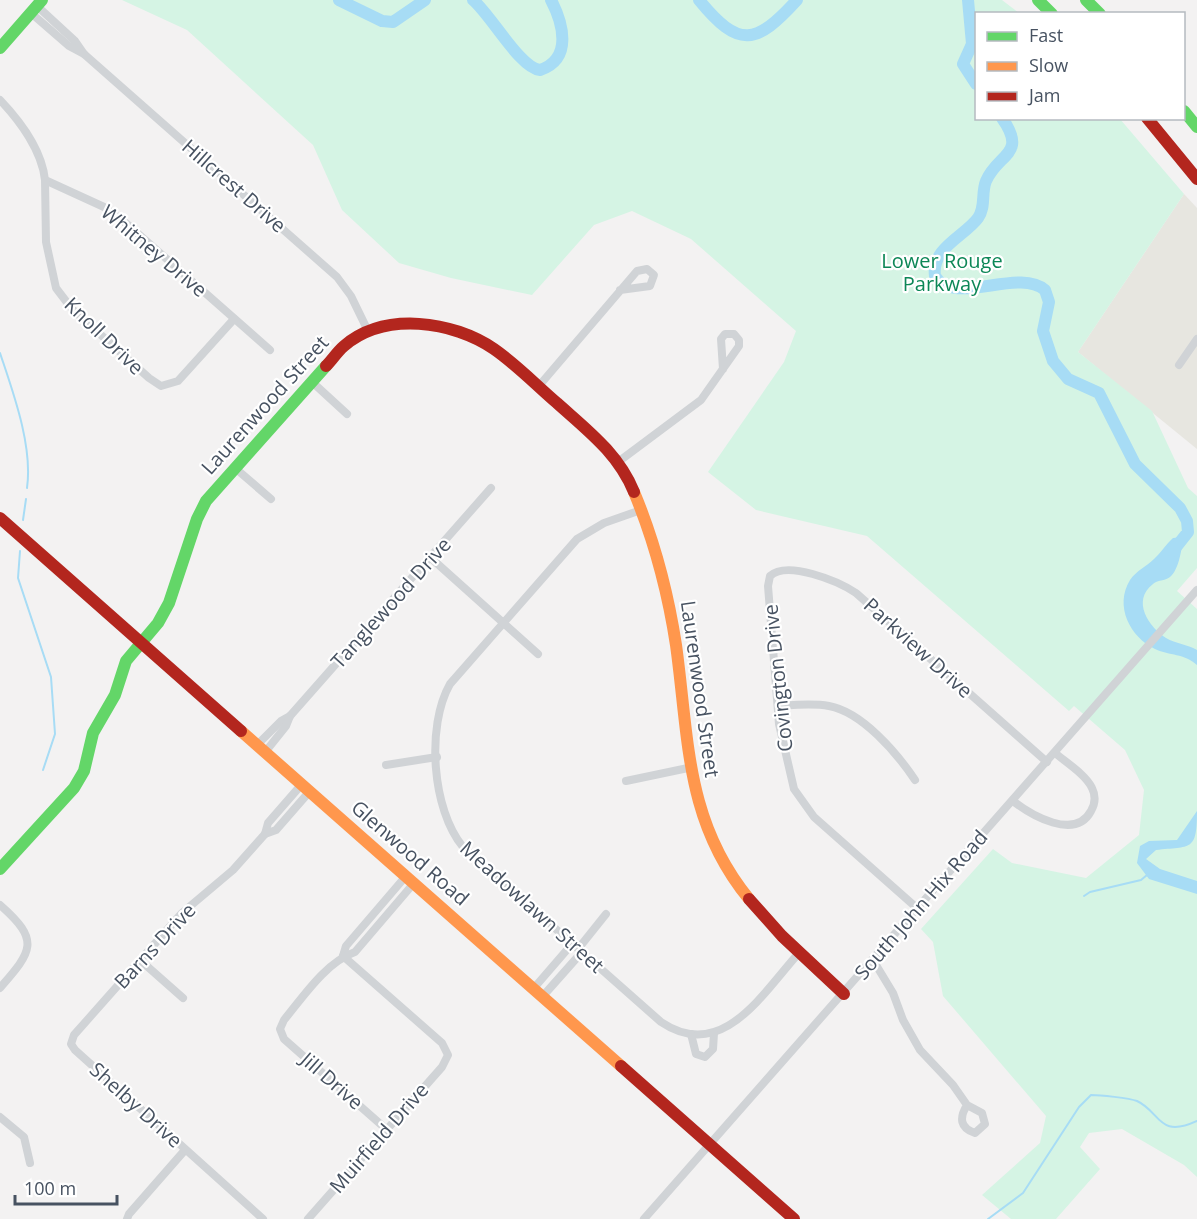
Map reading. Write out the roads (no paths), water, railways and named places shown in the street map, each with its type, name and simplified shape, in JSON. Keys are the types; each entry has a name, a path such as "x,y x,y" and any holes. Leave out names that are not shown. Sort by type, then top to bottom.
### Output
{"street":[{"path":"1038,0 1050,12"},
{"path":"1086,0 1098,12"},
{"path":"0,48 36,6"},
{"name":"Hillcrest Drive","path":"36,6 69,46 84,54 337,277 351,296 368,331"},
{"path":"0,100 27,135 44,172 45,180"},
{"path":"1185,112 1197,127"},
{"path":"1149,120 1197,179"},
{"name":"Whitney Drive","path":"45,180 104,207 127,224 270,350"},
{"name":"Knoll Drive","path":"45,180 46,242 56,288 72,309 149,378 161,386 178,381 234,319"},
{"path":"538,387 620,290"},
{"name":"Laurenwood Street","path":"0,869 74,788 84,771 98,722 115,695 126,661 158,623 169,603 200,511 235,468 344,346 368,331 388,324 411,322 454,331 491,348 603,445 618,462 631,484 641,510 661,572 673,620 688,768 704,822 727,869 760,916 798,954 844,994"},
{"path":"1179,365 1197,339"},
{"path":"618,462 693,408 723,369"},
{"path":"311,381 347,414"},
{"path":"235,468 271,499"},
{"name":"Tanglewood Drive","path":"262,748 281,721 290,716 491,488"},
{"name":"Meadowlawn Street","path":"641,510 604,523 577,539 457,675 444,694 436,720 442,808 456,839 661,1022 691,1034 714,1033 740,1018 798,954"},
{"name":"Glenwood Road","path":"0,518 794,1219"},
{"path":"431,558 504,621 538,654"},
{"name":"Parkview Drive","path":"773,574 792,570 836,582 856,593 1047,762"},
{"name":"Covington Drive","path":"773,574 768,586 778,706 789,774 802,803 814,817 918,909"},
{"name":"South John Hix Road","path":"644,1219 1197,590"},
{"path":"778,706 819,704 849,713 901,759 915,780"},
{"path":"1013,801 1032,816 1050,822 1074,823 1088,816 1095,801 1092,787 1055,753"},
{"path":"386,765 437,757"},
{"path":"626,781 688,768"},
{"name":"Barns Drive","path":"74,1035 182,913 227,877 265,834 268,823 306,788"},
{"path":"343,956 346,946 410,879"},
{"path":"0,905 20,923 28,944 26,955 0,988"},
{"path":"538,992 606,914"},
{"path":"538,992 577,948"},
{"name":"Jill Drive","path":"343,956 286,1017 280,1032 284,1039 386,1129"},
{"name":"Muirfield Drive","path":"308,1219 442,1067 448,1055 442,1043 343,956"},
{"path":"140,960 183,998"},
{"path":"873,960 893,993 914,1041 953,1085 967,1105"},
{"path":"691,1034 696,1053 705,1058 713,1049 714,1033"},
{"name":"Shelby Drive","path":"74,1035 71,1044 75,1050 263,1219"},
{"path":"0,1118 24,1137 28,1144 30,1163"},
{"path":"127,1219 185,1150"}],"water":[{"path":"1183,537 1176,569 1170,577 1155,583 1147,591 1143,598 1143,606 1149,621 1166,638 1197,650 1197,665 1187,658 1155,649 1146,644 1132,629 1124,610 1125,590 1130,580 1157,557 1173,538"},
{"path":"1197,811 1196,834 1190,844 1184,847 1156,850 1146,859 1160,869 1197,881 1197,894 1149,879 1137,863 1140,846 1149,841 1177,840"}],"waterway":[{"path":"339,0 382,21 393,22 425,0"},
{"path":"473,0 515,51 532,67 540,70 550,65 557,58 561,49 559,19 551,0"},
{"path":"699,0 725,27 748,35 759,33 770,26 797,0"},
{"path":"968,0 972,44 963,64 975,82"},
{"path":"1003,120 1009,130 1012,147 986,181 982,209 978,218 943,250 935,266 935,276 944,285 956,288 1019,282 1034,284 1045,290 1049,302 1043,331 1053,361 1068,379 1099,393 1135,464 1180,508 1187,521 1188,532 1173,551"},
{"path":"0,353 25,437 27,488"},
{"path":"23,520 26,499"},
{"path":"20,551 18,578 51,677 55,734 43,770"},
{"path":"1084,896 1090,892 1141,880 1147,875"},
{"path":"988,1219 1023,1193 1079,1107 1091,1095 1137,1101 1161,1122 1175,1127 1197,1121"}],"park label":[{"name":"Lower Rouge Parkway","path":"942,272"}]}
